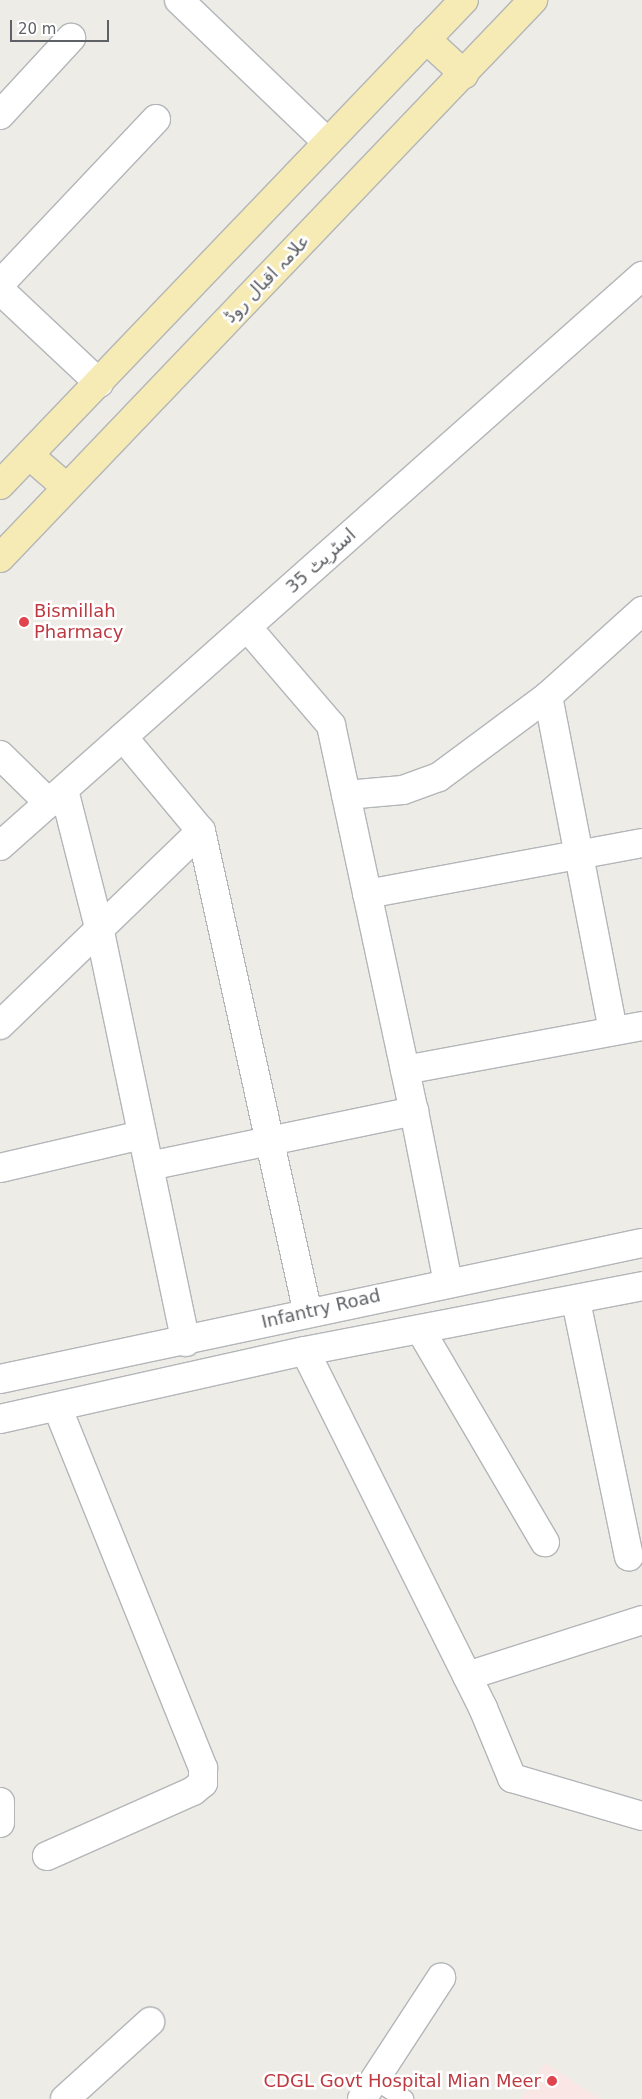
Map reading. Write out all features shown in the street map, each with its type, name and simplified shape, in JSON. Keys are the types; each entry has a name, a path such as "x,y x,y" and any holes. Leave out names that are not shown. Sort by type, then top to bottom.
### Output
{"main road":[{"path":"0,485 464,0"},
{"name":"علامہ اقبال روڈ","path":"0,558 533,0"},
{"path":"426,39 464,74"},
{"path":"30,455 67,488"}],"street":[{"path":"179,0 328,142"},
{"path":"0,114 71,38"},
{"path":"0,284 156,119"},
{"name":"اسٹریٹ 35","path":"0,846 642,276"},
{"path":"0,290 99,383"},
{"path":"346,795 403,790 439,776 548,696 642,611"},
{"path":"247,627 330,725 414,1110 448,1282"},
{"path":"548,696 613,1031"},
{"path":"123,737 201,831 267,1140 307,1311"},
{"path":"0,755 56,797 99,927 186,1342"},
{"path":"0,1025 99,927 201,831"},
{"path":"367,894 642,842"},
{"path":"405,1070 642,1026"},
{"path":"149,1166 414,1110"},
{"path":"0,1168 142,1135"},
{"name":"Infantry Road","path":"0,1379 186,1342 307,1311 642,1243"},
{"name":"Infantry Road","path":"0,1419 305,1351 421,1331 576,1301 642,1286"},
{"path":"576,1301 629,1557"},
{"path":"421,1331 545,1542"},
{"path":"305,1351 467,1676 512,1778 642,1816"},
{"path":"47,1856 193,1792 203,1783 203,1768 57,1407"},
{"path":"467,1676 642,1620"},
{"path":"0,1802 0,1823"},
{"path":"368,2089 441,1978"},
{"path":"65,2099 150,2022"}],"lane":[{"path":"368,2089 404,2099"}],"shaded area":[{"name":"CDGL Govt Hospital Mian Meer","path":"545,2063 600,2099 521,2099"}],"place":[{"name":"Bismillah Pharmacy","path":"24,622"},
{"name":"CDGL Govt Hospital Mian Meer","path":"552,2081"}]}
